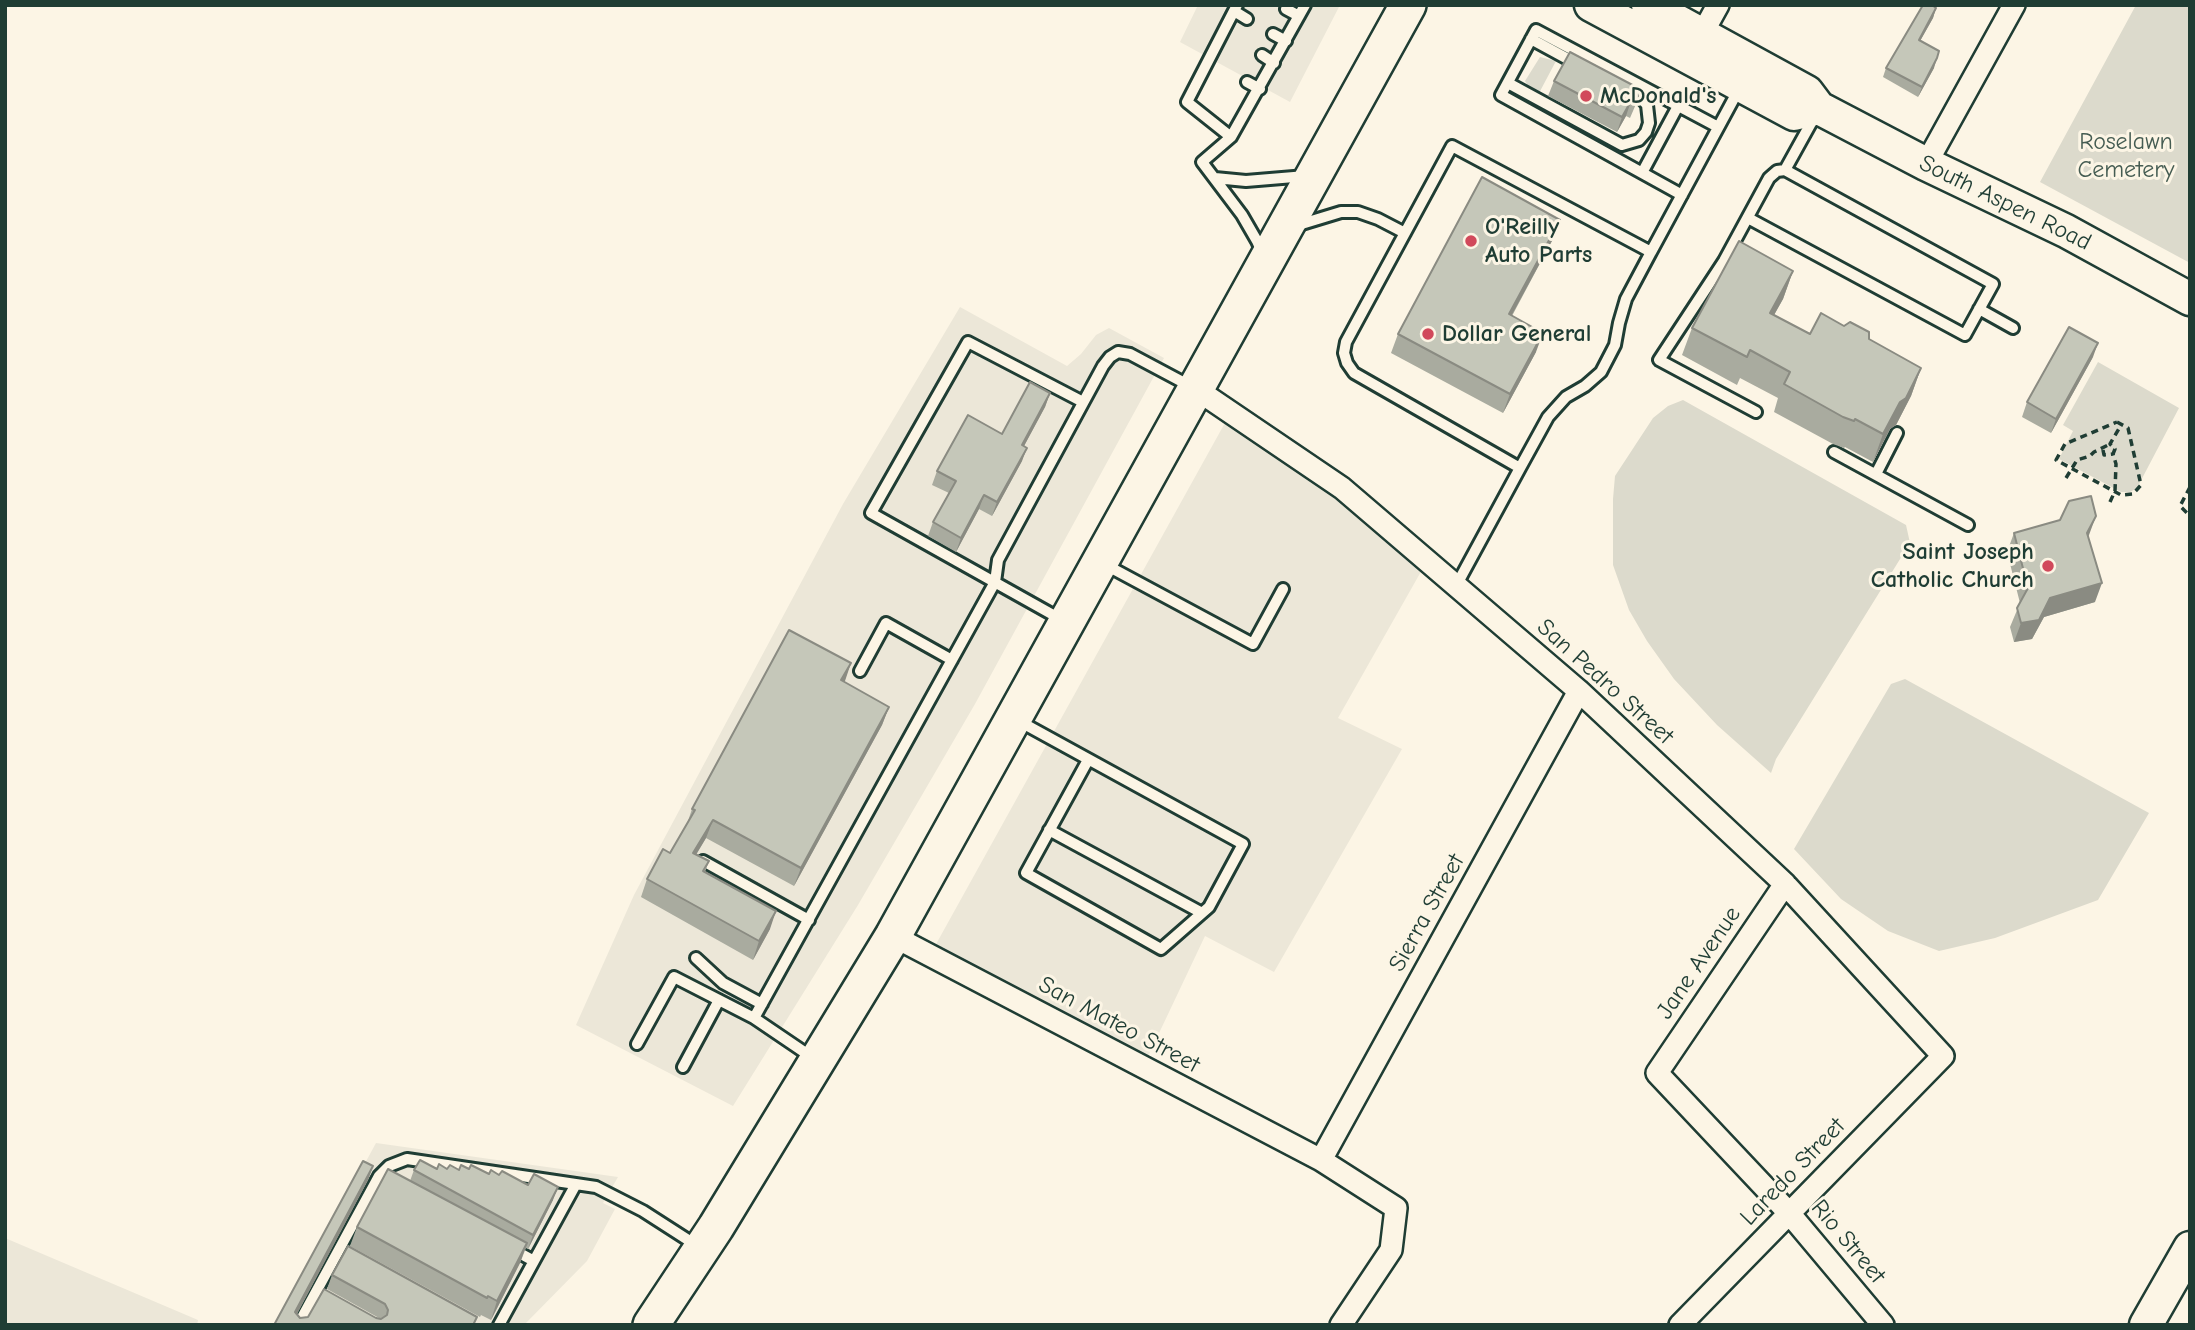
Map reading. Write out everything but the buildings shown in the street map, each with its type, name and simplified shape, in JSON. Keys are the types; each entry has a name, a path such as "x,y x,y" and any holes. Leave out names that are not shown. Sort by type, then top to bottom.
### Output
{"main road":[{"path":"651,1325 818,1062 893,936 1408,5"}],"street":[{"name":"South Aspen Road","path":"1591,5 1748,74 1807,92 1819,108 1926,164 2066,231 2190,299"},
{"name":"South Aspen Road","path":"1648,5 1702,34 1748,74"},
{"path":"1702,34 1718,5"},
{"path":"1926,164 2014,5"},
{"name":"San Pedro Street","path":"1196,389 1342,488 1579,691 1785,884 1943,1056"},
{"name":"Sierra Street","path":"1321,1160 1579,691"},
{"name":"Jane Avenue","path":"1657,1073 1785,884"},
{"name":"San Mateo Street","path":"893,936 1321,1160 1396,1209 1391,1250 1341,1325"},
{"name":"Laredo Street","path":"1680,1325 1943,1056"},
{"name":"Rio Street","path":"1657,1073 1789,1213 1884,1325"},
{"path":"2146,1325 2190,1248"}],"lane":[{"path":"1265,262 1257,241 1202,162 1231,137 1305,5"},
{"path":"1231,137 1187,102 1236,8 1247,19"},
{"path":"1286,9 1299,16"},
{"path":"1682,195 1502,95 1531,39 1536,30 1718,127"},
{"path":"1224,32 1235,38"},
{"path":"1273,34 1286,41"},
{"path":"1508,83 1622,145 1639,140 1646,132 1650,112 1642,99 1531,39"},
{"path":"1262,55 1274,63"},
{"path":"1208,61 1220,67"},
{"path":"1456,586 1548,417 1566,397 1601,372 1615,345 1626,299 1748,74"},
{"path":"1247,82 1260,89"},
{"path":"1642,173 1678,106"},
{"path":"1785,170 1819,108"},
{"path":"1520,468 1354,373 1347,363 1346,342 1452,146 1651,253"},
{"path":"1748,218 1965,335 1993,284 1785,170 1777,171 1769,178 1724,261 1659,360 1756,412"},
{"path":"1215,178 1246,181 1314,175"},
{"path":"1282,230 1341,212 1358,212 1405,233"},
{"path":"1979,310 2013,328"},
{"path":"1067,623 872,513 968,342 1083,402"},
{"path":"754,1018 995,582 998,560 1102,366 1118,352 1130,354 1196,389"},
{"path":"1876,474 1898,433"},
{"path":"1834,452 1968,526"},
{"path":"1101,562 1253,644 1283,589"},
{"path":"860,671 886,624 952,660"},
{"path":"1014,719 1243,844 1209,907 1161,949 1026,873 1088,760"},
{"path":"1049,830 1202,913"},
{"path":"703,861 809,920"},
{"path":"696,958 723,984 762,1004"},
{"path":"637,1044 674,977 754,1018 818,1062"},
{"path":"683,1067 719,1000"},
{"path":"298,1325 379,1177 389,1166 407,1159 596,1187 643,1211 701,1249"},
{"path":"379,1177 391,1183"},
{"path":"499,1325 576,1184"},
{"path":"499,1242 534,1261"},
{"path":"340,1249 351,1255"},
{"path":"316,1292 328,1299"}],"path":[{"path":"2117,422 2128,428 2141,485 2133,494 2121,495 2072,468 2056,460 2064,443 2117,422"},
{"path":"2066,478 2077,460 2103,450 2110,444 2122,425"},
{"path":"2110,444 2115,449 2113,454 2116,464 2115,491 2110,502"},
{"path":"2103,450 2104,455 2113,454"},
{"path":"2190,487 2180,506 2190,516"}],"shaded area":[{"path":"1198,5 1340,5 1290,102 1180,42"},
{"path":"960,307 1067,366 1096,335 1109,328 1164,358 975,704 858,905 733,1106 576,1025 634,895 843,504"},
{"path":"1231,412 1427,561 1338,718 1402,749 1274,972 1205,936 1143,1067 930,955"},
{"path":"376,1143 618,1177 603,1203 615,1209 587,1261 524,1325 277,1325"},
{"path":"5,1238 198,1320 197,1325 5,1325"}],"green space":[{"name":"Roselawn Cemetery","path":"2136,5 2190,5 2190,263 2040,182"},
{"path":"1540,57 1556,61 1538,95 1531,91 1525,81"},
{"path":"2098,362 2179,408 2137,488 2130,492 2121,492 2059,459 2073,431 2063,425"},
{"path":"1683,400 1906,525 1910,543 1776,759 1771,773 1717,725 1674,679 1629,610 1613,565 1615,476 1653,418 1668,406"},
{"path":"1905,679 2149,813 2098,900 1995,938 1939,951 1888,931 1841,899 1794,849 1891,684"}],"place":[{"name":"McDonald's","path":"1586,96"},
{"name":"O'Reilly Auto Parts","path":"1471,241"},
{"name":"Dollar General","path":"1428,334"},
{"name":"Saint Joseph Catholic Church","path":"2048,566"}]}
